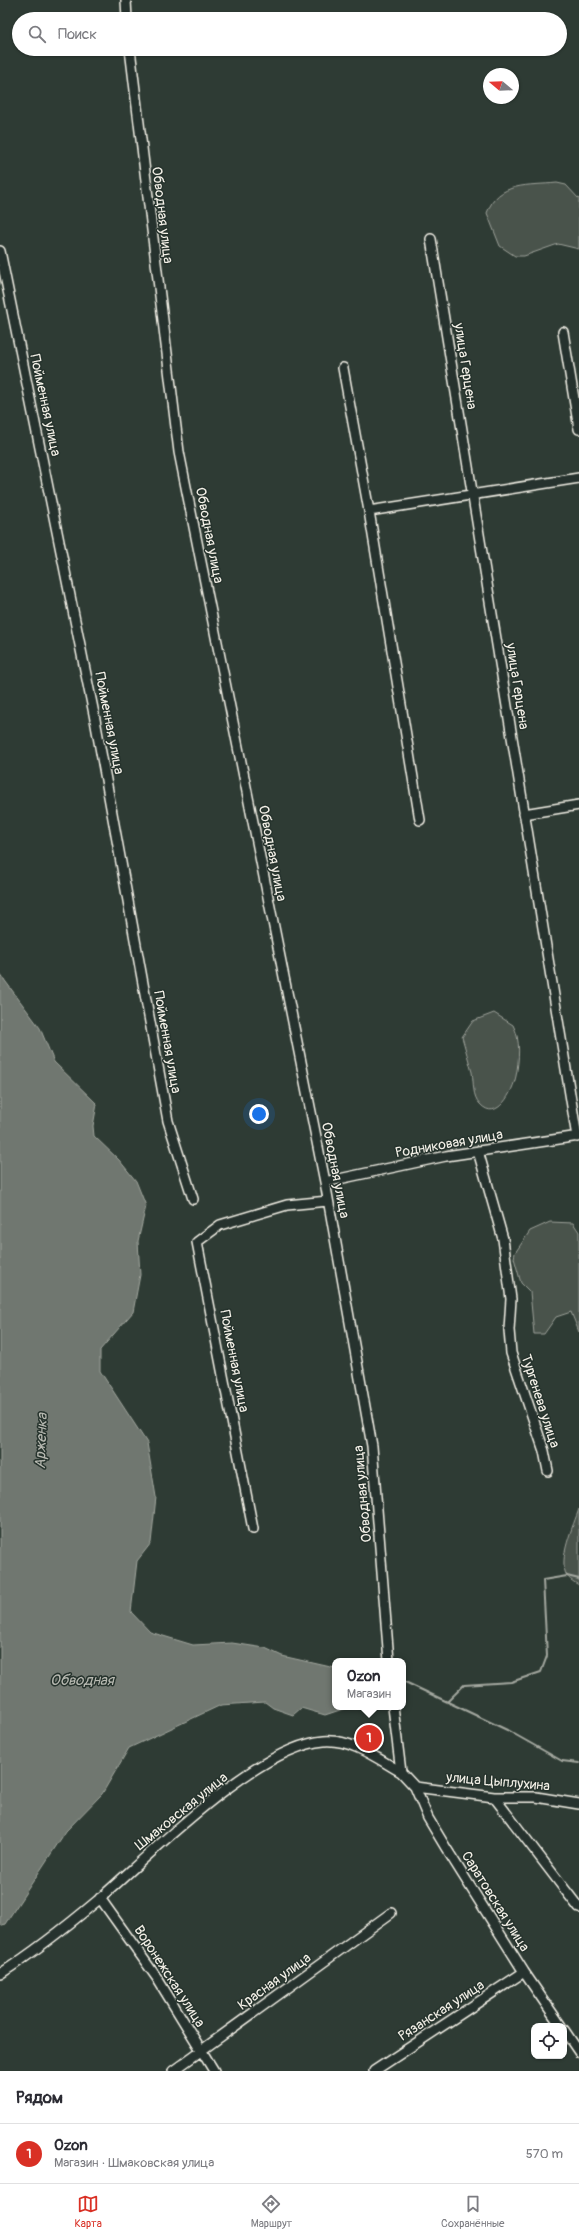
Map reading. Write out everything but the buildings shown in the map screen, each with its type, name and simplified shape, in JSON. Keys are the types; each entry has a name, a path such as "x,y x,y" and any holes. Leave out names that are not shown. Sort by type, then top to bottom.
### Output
{"street":[{"path":"126,0 127,12"},
{"name":"Обводная улица","path":"131,56 179,452 325,1182 372,1446 389,1658"},
{"name":"улица Герцена","path":"431,239 578,1137"},
{"name":"Пойменная улица","path":"0,251 94,714 168,1121 193,1199"},
{"path":"563,332 579,429"},
{"path":"343,368 369,511 420,820"},
{"path":"369,511 473,493 579,478"},
{"path":"524,814 579,805"},
{"name":"Родниковая улица","path":"325,1182 478,1151 578,1137"},
{"name":"Тургенева улица","path":"478,1151 503,1239 511,1299 509,1330 511,1353 544,1451 548,1471"},
{"name":"Пойменная улица","path":"253,1529 197,1242 220,1226 287,1205 328,1201"},
{"path":"392,1710 402,1772 415,1787"},
{"name":"Шмаковская улица","path":"0,1974 100,1898 199,1811 262,1765 293,1748 325,1741 353,1745 402,1772"},
{"name":"улица Цыплухина","path":"415,1787 494,1796 536,1797 579,1804"},
{"name":"Саратовская улица","path":"415,1787 428,1818 524,1972 559,2023"},
{"path":"494,1796 579,1908"},
{"name":"Воронежская улица","path":"100,1898 157,1978 214,2071"},
{"name":"Красная улица","path":"172,2071 391,1913"},
{"name":"Рязанская улица","path":"374,2071 524,1972"},
{"path":"567,2034 579,2052"}],"shaded area":[{"path":"557,183 566,185 579,199 579,249 558,244 524,256 515,256 500,246 487,213 492,203 499,195 507,190 525,185"},
{"path":"494,1013 513,1025 516,1031 519,1050 516,1076 512,1089 503,1103 492,1110 486,1109 477,1101 472,1072 462,1037 473,1021"},
{"path":"550,1222 573,1223 579,1232 579,1332 571,1312 556,1317 544,1334 534,1334 530,1292 521,1283 514,1258 515,1253 530,1231"},
{"path":"579,1509 579,1585 567,1576 564,1569 564,1561 567,1542"}],"water":[{"name":"Обводная","path":"0,974 40,1028 54,1062 97,1104 93,1126 94,1136 119,1160 136,1181 146,1206 138,1241 140,1275 133,1312 100,1350 100,1371 147,1443 156,1497 151,1543 137,1561 131,1612 150,1632 193,1645 232,1643 265,1648 282,1656 332,1667 332,1710 340,1710 325,1715 301,1708 293,1715 273,1708 265,1702 221,1705 129,1748 102,1794 66,1831 5,1924 0,1926"}],"waterway":[{"path":"448,1701 464,1685 511,1682 541,1672 547,1656 543,1580 567,1576 579,1579"},
{"path":"406,1682 507,1730 562,1761 579,1763"}],"place":[{"name":"Ozon","path":"369,1738"}],"water label":[{"name":"Арженка","path":"41,1441"}]}
